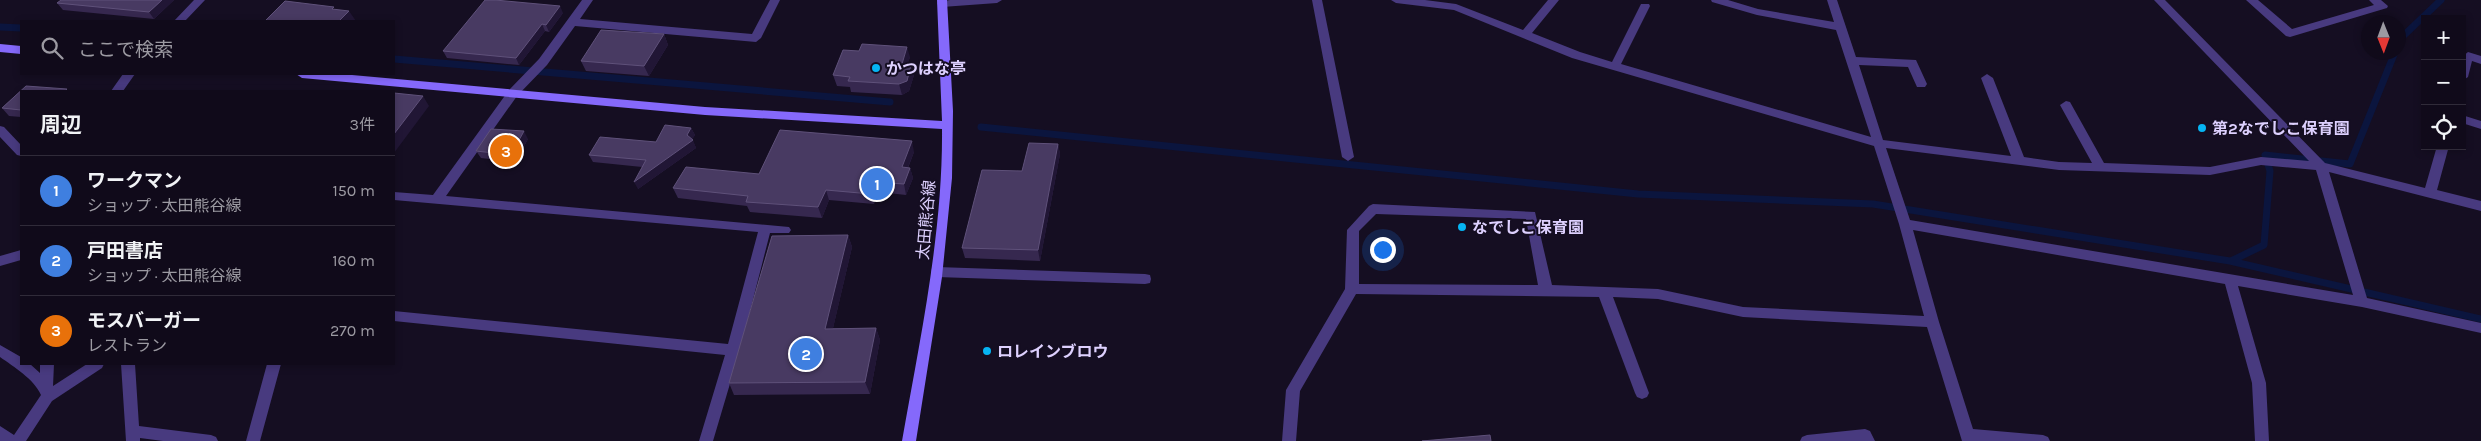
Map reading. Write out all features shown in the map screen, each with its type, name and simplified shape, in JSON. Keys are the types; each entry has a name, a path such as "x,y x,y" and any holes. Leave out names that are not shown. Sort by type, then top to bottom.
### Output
{"street":[{"path":"180,20 200,0"},
{"path":"436,200 512,93 544,62 588,0"},
{"path":"572,22 756,38 775,0"},
{"path":"942,2 997,0"},
{"path":"1317,0 1348,157"},
{"path":"1396,0 1454,3 1576,55 1877,144 2059,166 2210,171 2261,161 2321,166 2481,206"},
{"path":"1525,34 1554,0"},
{"path":"1716,0 1757,12 1841,28"},
{"path":"1832,0 1877,144 1905,222 1932,322 1968,438 2043,441"},
{"path":"2159,0 2321,166 2362,302"},
{"path":"2251,0 2290,33 2383,6 2374,0"},
{"name":"太田熊谷線","path":"909,441 938,272 946,176 947,126 942,2"},
{"path":"1615,66 1644,6"},
{"path":"0,48 20,50"},
{"path":"2466,63 2468,56 2481,60"},
{"path":"1852,62 1912,63 1920,84"},
{"path":"118,90 128,75"},
{"path":"313,75 863,123 947,126"},
{"path":"1987,78 2019,161"},
{"path":"2066,105 2100,167"},
{"path":"2466,120 2481,125"},
{"path":"0,130 20,151"},
{"path":"2430,192 2442,150"},
{"path":"395,196 785,230"},
{"path":"1289,441 1293,390 1352,289 1353,230 1374,209 1531,215 1546,290"},
{"path":"1905,222 2362,302 2481,328"},
{"path":"706,441 734,350 765,229"},
{"path":"0,261 20,254"},
{"path":"938,272 1145,279"},
{"path":"2230,278 2259,383 2262,441"},
{"path":"1352,289 1546,290 1658,294 1742,312 1932,322"},
{"path":"1604,292 1642,392"},
{"path":"395,316 734,350"},
{"path":"0,350 20,364"},
{"path":"22,365 46,392"},
{"path":"18,441 46,392 47,365"},
{"path":"46,392 96,365"},
{"path":"128,365 133,436 211,441"},
{"path":"254,441 274,365"},
{"path":"0,432 10,441"},
{"path":"1807,441 1866,435 1868,441"}],"building":[{"path":"61,0 162,0 149,12 57,3"},
{"path":"485,0 560,6 546,25 542,24 516,58 443,51"},
{"path":"285,1 334,7 332,9 349,11 340,20 266,20"},
{"path":"601,30 664,34 644,66 581,61"},
{"path":"862,44 907,47 902,64 911,65 907,81 899,84 848,81 850,77 833,75 843,50 859,51"},
{"path":"26,86 67,89 66,90 22,90"},
{"path":"20,92 20,110 2,108"},
{"path":"395,93 423,96 395,133"},
{"path":"665,125 691,128 687,135 693,140 634,182 646,160 589,155 600,137 656,142"},
{"path":"491,129 524,131 511,155 476,151"},
{"path":"780,130 912,141 902,167 910,168 904,184 876,182 871,194 826,190 818,207 746,202 748,196 673,188 686,167 759,174"},
{"path":"1029,143 1058,144 1038,250 962,248 982,170 1022,171"},
{"path":"848,235 825,329 876,328 865,382 729,383 772,236"},
{"path":"1490,435 1491,441 1422,441"}],"waterway":[{"path":"2406,33 2441,0"},
{"path":"0,27 20,28"},
{"path":"395,59 890,102"},
{"path":"2231,261 2264,245 2270,171 2265,155 2350,164 2392,60"},
{"path":"981,127 1638,194 1873,204 2230,261 2481,319"}],"place":[{"name":"かつはな亭","path":"876,68"},
{"name":"第2なでしこ保育園","path":"2202,128"},
{"name":"モスバーガー","path":"506,151"},
{"name":"ワークマン","path":"877,184"},
{"name":"なでしこ保育園","path":"1462,227"},
{"name":"ロレインブロウ","path":"987,351"},
{"name":"戸田書店","path":"806,354"}]}
